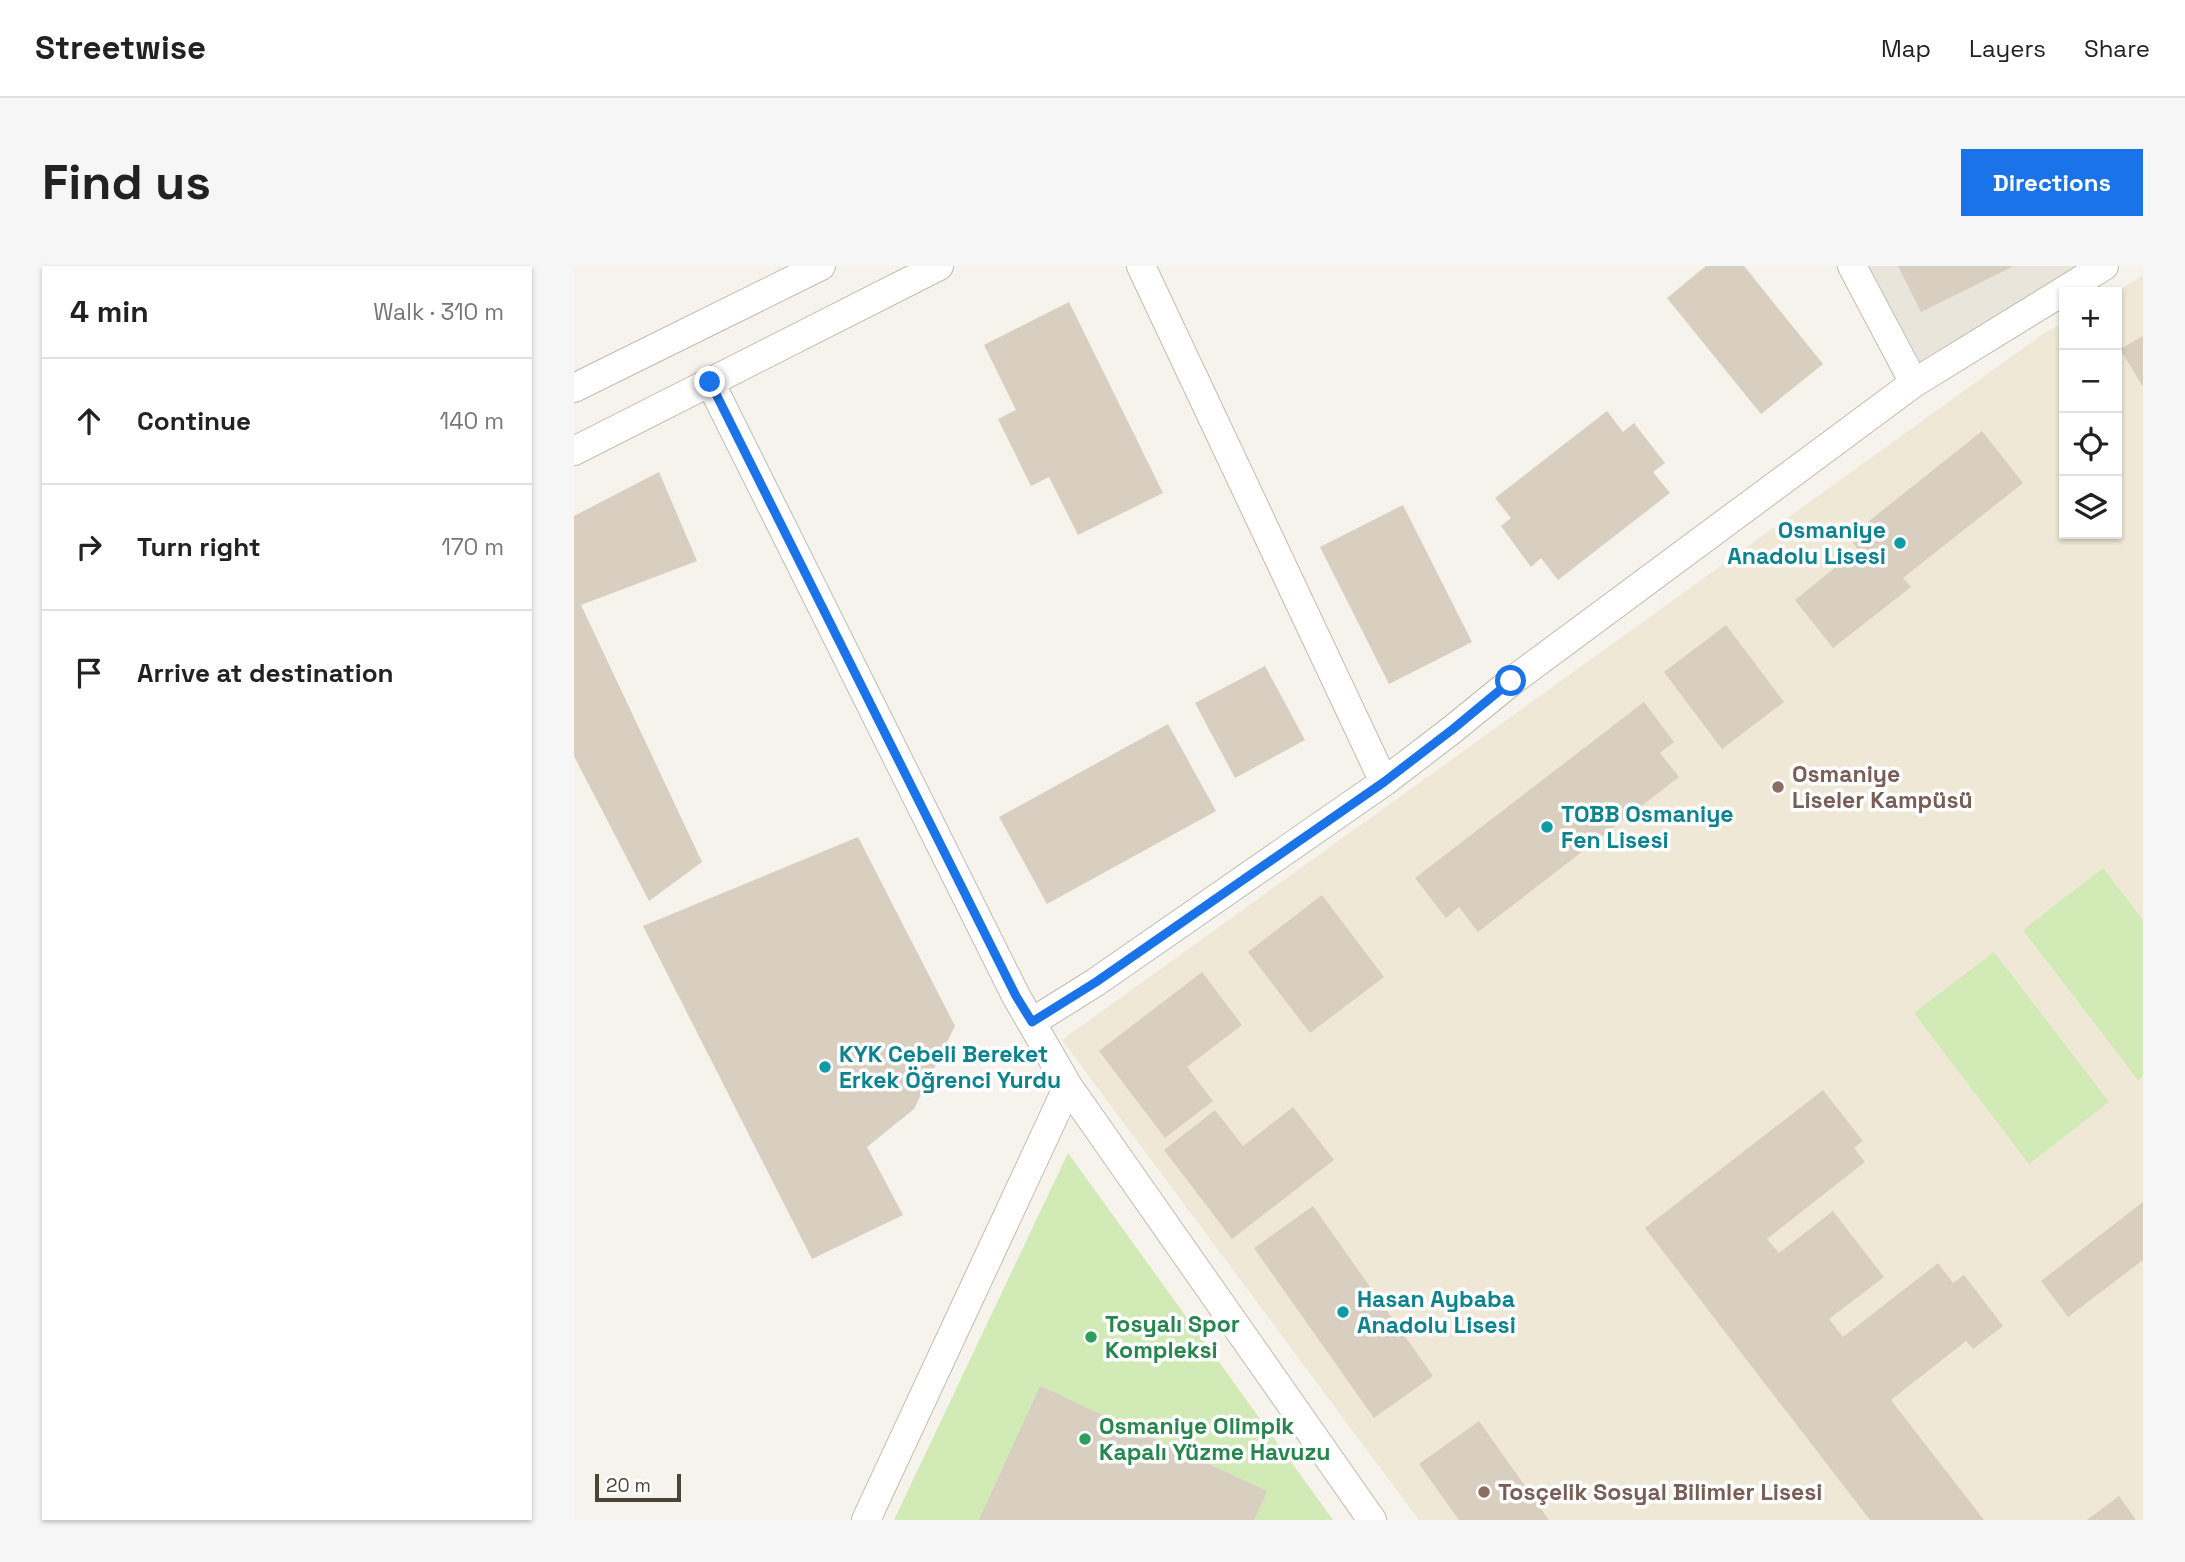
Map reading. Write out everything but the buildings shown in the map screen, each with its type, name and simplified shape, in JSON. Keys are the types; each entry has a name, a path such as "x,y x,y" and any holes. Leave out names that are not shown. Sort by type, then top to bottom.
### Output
{"street":[{"path":"574,388 821,266"},
{"path":"574,451 939,266"},
{"path":"1141,266 1384,782"},
{"path":"1852,266 1914,383"},
{"path":"1032,1022 1096,982 1384,782 1511,681 1914,383 2104,266"},
{"path":"710,382 1016,996 1068,1086 1372,1520"},
{"path":"866,1520 1068,1086"}],"shaded area":[{"path":"1869,266 2118,266 2081,287 2059,287 2059,300 1927,375"},
{"name":"Osmaniye Liseler Kampüsü","path":"2143,276 2143,1520 1419,1520 1062,1040 2059,325 2059,539 2122,539 2122,288"}],"green space":[{"path":"2103,868 2143,920 2143,1076 2138,1080 2023,930"},
{"path":"1994,952 2109,1102 2029,1164 1914,1013"},
{"name":"Tosyalı Spor Kompleksi","path":"1068,1153 1333,1520 894,1520"}],"place":[{"name":"Osmaniye Anadolu Lisesi","path":"1900,543"},
{"name":"Osmaniye Liseler Kampüsü","path":"1778,787"},
{"name":"TOBB Osmaniye Fen Lisesi","path":"1547,827"},
{"name":"KYK Cebeli Bereket Erkek Öğrenci Yurdu","path":"825,1067"},
{"name":"Hasan Aybaba Anadolu Lisesi","path":"1343,1312"},
{"name":"Tosyalı Spor Kompleksi","path":"1091,1337"},
{"name":"Osmaniye Olimpik Kapalı Yüzme Havuzu","path":"1085,1439"},
{"name":"Tosçelik Sosyal Bilimler Lisesi","path":"1484,1492"}],"route":[{"path":"710,382 1016,996 1032,1022 1096,982 1384,782 1511,681"}]}
